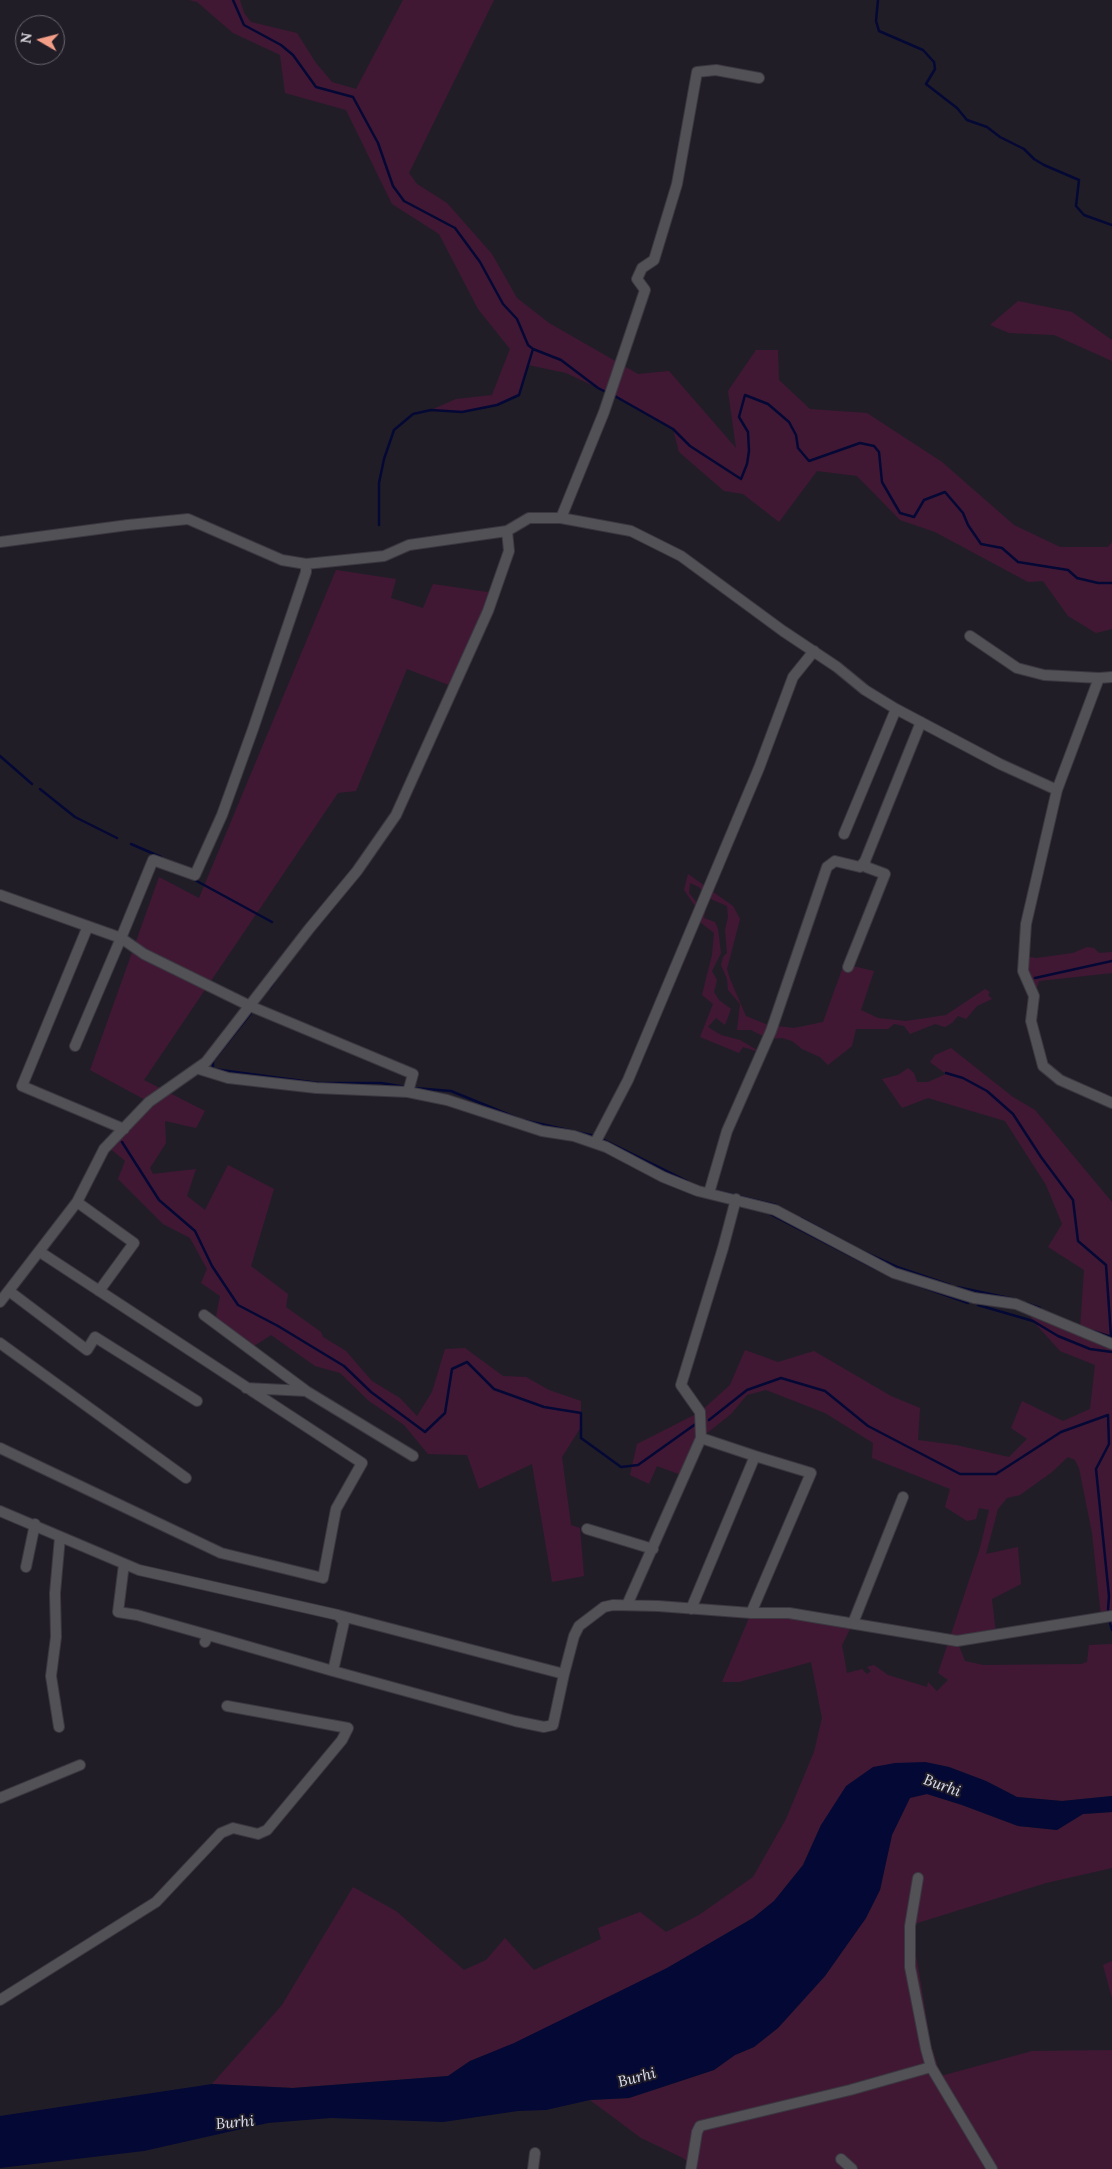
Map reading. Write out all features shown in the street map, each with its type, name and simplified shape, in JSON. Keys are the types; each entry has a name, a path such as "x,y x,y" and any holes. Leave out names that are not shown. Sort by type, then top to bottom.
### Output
{"street":[{"path":"561,518 604,412 645,290 637,279 642,268 654,260 677,184 697,72 716,70 759,78"},
{"path":"0,542 188,519 282,560 306,564 384,556 409,545 507,531 529,518 561,518 631,531 681,556 865,690 896,709 1000,764 1057,790"},
{"path":"0,1302 77,1202 104,1149 149,1102 200,1069 309,929 357,871 396,815 488,611 509,551 507,531"},
{"path":"75,1046 153,860 195,875 222,815 253,729 306,572 306,564"},
{"path":"970,636 1017,668 1044,675 1112,677"},
{"path":"595,1143 628,1080 759,768 793,678 814,652"},
{"path":"1099,678 1057,790 1026,924 1023,971 1034,996 1031,1021 1043,1066 1060,1080 1112,1104"},
{"path":"844,834 896,709"},
{"path":"709,1193 726,1131 771,1031 827,867 835,861 860,867 865,861 921,722"},
{"path":"848,967 885,874 866,867 865,861"},
{"path":"0,895 121,938 144,954 250,1006 413,1074 408,1092"},
{"path":"88,926 22,1086 124,1129"},
{"path":"200,1069 228,1078 316,1088 408,1092 447,1100 520,1125 574,1136 595,1143 663,1178 709,1193 775,1210 894,1273 974,1298 1016,1304 1112,1344"},
{"path":"627,1605 701,1438 700,1412 681,1385 724,1248 736,1199"},
{"path":"77,1202 134,1243 99,1291"},
{"path":"0,1448 221,1552 323,1578 336,1509 362,1463 40,1252"},
{"path":"9,1291 87,1350 95,1337 197,1401"},
{"path":"204,1315 306,1391 413,1456"},
{"path":"0,1343 186,1478"},
{"path":"245,1388 306,1391"},
{"path":"701,1438 811,1473 752,1613"},
{"path":"691,1609 755,1456"},
{"path":"853,1623 903,1497"},
{"path":"0,1511 35,1524 139,1570 338,1615 564,1674"},
{"path":"26,1567 35,1524"},
{"path":"587,1529 653,1549"},
{"path":"59,1727 51,1676 56,1637 55,1593 60,1536"},
{"path":"124,1564 118,1612 137,1615 207,1639 544,1728 553,1725 564,1674 574,1636 579,1626 604,1608 627,1605 752,1613 789,1613 957,1641 1112,1616"},
{"path":"333,1672 344,1622 338,1615"},
{"path":"0,2000 156,1902 221,1833 233,1828 258,1834 267,1830 342,1740 348,1728 227,1706"},
{"path":"0,1798 80,1765"},
{"path":"918,1878 910,1926 910,1966 931,2067 992,2169"},
{"path":"691,2169 697,2132 700,2126 850,2090 931,2067"},
{"path":"533,2169 535,2152"},
{"path":"841,2159 852,2169"}],"shaded area":[{"path":"189,0 240,0 244,13 251,22 297,33 316,63 332,82 356,89 403,0 494,0 409,173 417,184 447,203 492,254 517,298 549,323 638,374 669,371 736,448 728,391 756,350 778,350 779,380 810,409 867,413 942,462 1014,525 1060,547 1108,547 1112,542 1112,629 1096,633 1068,616 1043,581 1028,582 935,532 900,520 857,476 817,471 779,522 743,494 724,491 679,452 673,429 617,397 566,373 528,365 519,395 497,405 462,412 431,410 456,399 492,395 510,349 478,309 439,234 392,204 346,110 285,93 280,55 233,33 197,2"},
{"path":"1018,301 1072,312 1112,340 1112,361 1054,335 1009,333 990,325"},
{"path":"336,570 396,579 391,598 423,608 433,584 494,593 454,687 407,669 356,791 338,793 144,1080 205,1111 196,1128 165,1121 166,1143 150,1168 153,1174 196,1169 187,1196 205,1210 228,1165 274,1189 251,1266 288,1294 286,1307 321,1332 323,1337 346,1351 372,1381 400,1398 417,1416 432,1392 445,1349 465,1348 503,1376 526,1377 549,1390 581,1401 581,1427 562,1457 571,1525 580,1528 584,1576 552,1582 532,1464 479,1489 467,1455 428,1454 404,1425 369,1401 340,1373 315,1366 271,1335 254,1346 216,1317 220,1296 201,1283 207,1269 190,1238 163,1224 118,1179 125,1161 107,1146 149,1102 90,1070 159,877 199,898"},
{"path":"688,874 733,906 740,919 727,969 746,1016 768,1025 794,1028 823,1022 844,964 874,971 861,1010 878,1018 906,1021 946,1015 985,989 990,992 988,995 992,999 977,1006 966,1019 958,1016 945,1027 935,1024 910,1034 904,1026 894,1024 888,1029 856,1029 852,1046 828,1065 820,1057 802,1049 792,1041 782,1038 769,1039 751,1030 737,1030 740,1004 728,990 727,979 721,965 723,957 727,953 725,930 728,917 727,906 706,897 699,887 690,883 689,893 698,904 706,908 704,918 715,922 718,929 721,953 712,971 717,980 714,992 719,1000 731,1009 725,1025 716,1018 708,1027 721,1035 740,1040 762,1053 743,1047 739,1053 700,1037 713,1004 702,995 712,955 714,933 695,918 695,906 684,890"},
{"path":"1087,947 1094,948 1099,953 1112,952 1112,973 1039,981 1034,996 1024,956 1036,958 1073,953"},
{"path":"951,1048 1013,1097 1035,1110 1112,1202 1112,1630 1110,1623 1101,1616 1092,1533 1079,1468 1075,1460 1068,1457 1052,1472 1020,1495 1007,1498 998,1509 986,1554 1018,1547 1021,1584 992,1599 996,1634 957,1641 965,1661 983,1665 1081,1664 1087,1662 1089,1645 1112,1644 1112,1796 1062,1801 1017,1797 986,1781 949,1767 925,1762 821,1825 803,1865 774,1901 753,1918 667,1968 514,2044 470,2061 448,2076 293,2088 212,2084 282,2005 353,1887 396,1911 464,1970 486,1960 505,1938 534,1970 601,1939 598,1928 640,1912 666,1932 699,1915 753,1877 786,1819 814,1752 822,1718 811,1662 739,1682 722,1682 751,1613 853,1623 842,1645 847,1673 862,1669 867,1674 871,1671 867,1667 874,1665 888,1675 927,1687 928,1682 937,1691 948,1680 938,1673 980,1548 989,1510 979,1508 976,1519 967,1521 945,1507 950,1489 872,1458 873,1443 825,1413 766,1390 747,1395 731,1414 701,1438 684,1476 657,1466 649,1484 630,1475 637,1444 700,1412 730,1385 745,1350 778,1362 814,1351 891,1396 920,1408 918,1440 956,1445 1009,1457 1027,1439 1011,1428 1022,1401 1063,1421 1090,1409 1095,1365 1060,1351 1033,1321 1027,1308 1080,1330 1084,1270 1048,1247 1062,1224 1046,1185 1005,1121 928,1098 902,1108 882,1079 898,1075 908,1068 914,1073 917,1082 928,1082 946,1074 930,1062 935,1055"},
{"path":"927,1794 1018,1826 1057,1830 1083,1814 1112,1812 1112,1868 1046,1883 911,1925 931,2045 941,2076 1032,2051 1112,2050 1112,2169 696,2169 683,2158 641,2138 590,2100 629,2098 714,2070 735,2055 754,2047 778,2028 825,1976 866,1918 880,1890 892,1835 910,1797"},
{"path":"1112,1961 1112,1998 1103,1965"}],"water":[{"name":"Burhi","path":"925,1762 949,1767 986,1781 1017,1797 1062,1801 1112,1796 1112,1812 1083,1814 1057,1830 1018,1826 927,1794 910,1798 892,1835 880,1890 866,1918 825,1976 778,2028 754,2047 735,2055 714,2070 629,2098 590,2100 546,2110 518,2111 443,2122 331,2118 268,2123 144,2151 0,2168 0,2116 212,2084 293,2088 448,2076 470,2061 514,2043 667,1968 753,1918 774,1901 803,1865 821,1825 846,1786 873,1767 895,1763"}],"waterway":[{"path":"233,0 244,25 281,45 293,55 316,87 353,97 378,143 393,186 404,201 455,228 480,262 503,304 517,319 528,345 533,349"},
{"path":"878,0 876,21 879,31 923,50 934,62 935,69 926,84 957,108 967,120 987,127 1000,137 1024,149 1034,159 1044,165 1079,180 1076,206 1084,215 1112,225"},
{"path":"379,525 379,483 384,459 394,430 413,414 431,410 462,412 497,405 519,395 533,349 561,360 598,388 608,393"},
{"path":"613,395 673,429 690,446 741,479 747,464 749,451 748,432 739,417 745,395 768,404 789,422 796,435 798,448 809,461 860,443 874,446 879,452 882,482 900,513 914,517 924,500 945,492 963,513 968,525 981,544 1002,548 1018,562 1068,570 1077,578 1098,583 1112,583"},
{"path":"0,756 32,784"},
{"path":"40,789 75,817 117,838"},
{"path":"131,844 161,857"},
{"path":"193,879 272,922"},
{"path":"1035,978 1112,961"},
{"path":"270,988 282,971"},
{"path":"251,1013 213,1061 213,1069 318,1083 381,1083 406,1087"},
{"path":"946,1073 963,1078 987,1091 1013,1114 1041,1157 1073,1200 1078,1241 1106,1265 1111,1336"},
{"path":"414,1088 451,1091 517,1118"},
{"path":"523,1120 595,1136"},
{"path":"600,1138 687,1181"},
{"path":"122,1142 159,1200 195,1231 212,1266 238,1305 278,1326 344,1366 371,1392 425,1432 445,1413 452,1369 467,1362 494,1389 544,1407 581,1413 581,1438 621,1467 638,1465 697,1423"},
{"path":"713,1190 776,1205"},
{"path":"770,1214 876,1269"},
{"path":"801,1218 851,1245"},
{"path":"860,1250 897,1267 950,1285"},
{"path":"911,1283 968,1303"},
{"path":"957,1287 1014,1299"},
{"path":"1026,1303 1040,1308"},
{"path":"978,1305 1033,1321 1058,1336 1090,1349 1112,1352"},
{"path":"1093,1331 1112,1337"},
{"path":"709,1420 747,1390 781,1378 825,1391 868,1426 960,1474 996,1474 1061,1432 1108,1415 1109,1444 1096,1469 1109,1596 1108,1610"},
{"path":"1110,1623 1112,1630"}]}
